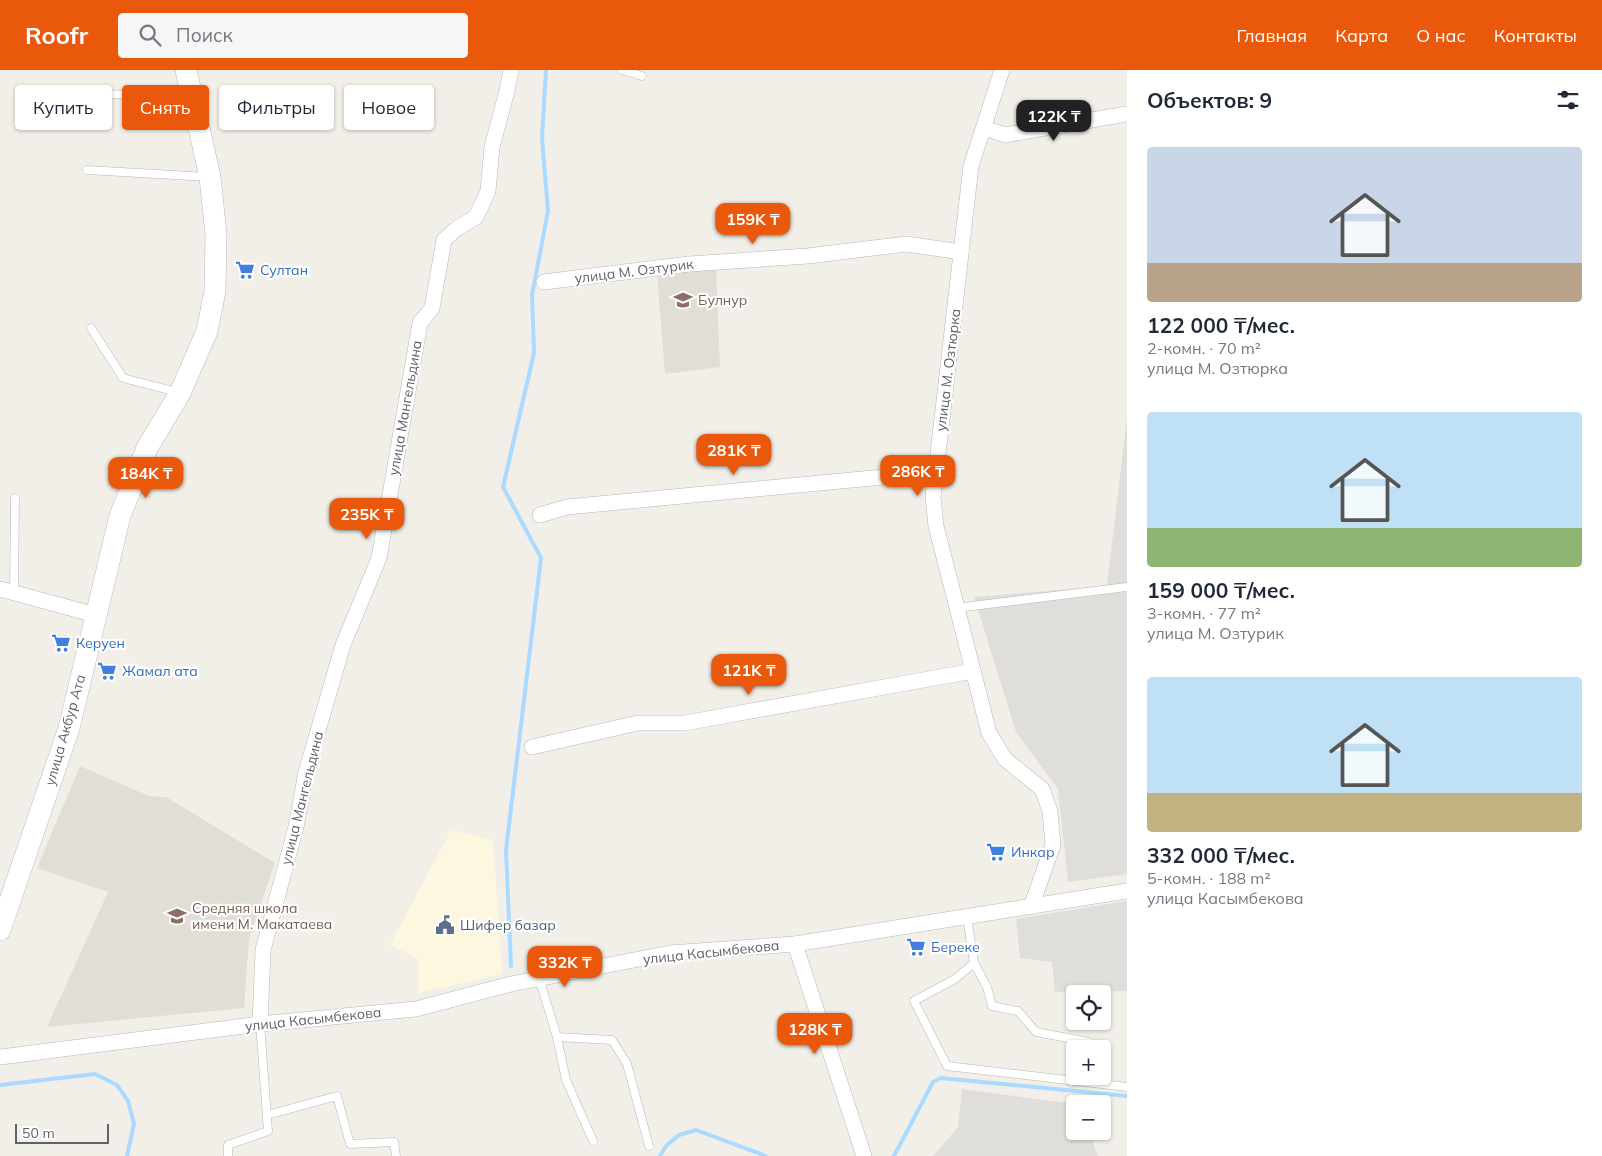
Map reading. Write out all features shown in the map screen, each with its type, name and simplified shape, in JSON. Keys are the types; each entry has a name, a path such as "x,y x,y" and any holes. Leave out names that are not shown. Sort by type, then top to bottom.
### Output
{"main road":[{"name":"улица Акбур Ата","path":"186,70 190,85"},
{"name":"улица Акбур Ата","path":"0,930 69,728 120,516 147,448 180,393 207,331 215,291 216,234 210,177 200,130"}],"street":[{"name":"улица Мангельдина","path":"260,1024 263,950 296,827 306,772 343,646 379,558 420,323 432,308 444,240 456,229 476,218 488,191 492,147 511,70"},
{"name":"улица М. Озтюрка","path":"1002,70 972,166 933,498 936,526 989,733 1005,759 1042,789 1050,811 1052,845 1031,907"},
{"path":"984,128 1005,135 1127,114"},
{"name":"улица М. Озтурик","path":"544,282 689,264 808,256 906,244 962,252"},
{"path":"540,515 567,507 936,472"},
{"path":"7,591 96,615"},
{"path":"532,748 638,722 685,723 973,671"},
{"name":"улица Касымбекова","path":"0,1057 260,1024 416,1009 511,984 670,954 795,944 1127,891"},
{"path":"795,944 864,1156"}],"lane":[{"path":"622,70 642,76"},
{"path":"87,170 210,177"},
{"path":"91,328 123,378 180,393"},
{"path":"7,591 15,498"},
{"path":"956,608 1127,587"},
{"path":"967,917 974,963 988,988 992,1006 1018,1011 1036,1032 1078,1040"},
{"path":"974,963 955,979 914,1001 947,1066 1127,1088"},
{"path":"539,978 557,1037 566,1080 593,1141"},
{"path":"228,1156 228,1145 268,1131 260,1024"},
{"path":"557,1037 612,1040 627,1064 649,1146"},
{"path":"267,1115 337,1096 350,1144 394,1142 396,1156"}],"shaded area":[{"path":"716,268 720,367 665,374 657,274"},
{"path":"1127,417 1127,874 1068,882 1058,789 1016,732 974,597 1107,586"},
{"name":"Средняя школа имени М. Макатаева","path":"80,766 149,796 166,797 275,863 249,939 244,1008 47,1027 108,892 37,868"},
{"name":"Шифер базар","path":"451,830 493,840 502,974 418,993 418,958 390,945"},
{"path":"1127,901 1127,991 1111,991 1111,985 1066,985 1066,992 1055,992 1052,962 1020,958 1016,919"},
{"path":"962,1089 1066,1103 1066,1140 1092,1140 1098,1156 933,1156 958,1127"}],"waterway":[{"path":"511,966 506,850 541,558 503,487 534,353 532,295 548,211 542,138 546,70"},
{"path":"0,1085 95,1074 117,1085 128,1101 134,1124 127,1156"},
{"path":"894,1156 933,1082 941,1078 1127,1096"},
{"path":"660,1156 666,1146 679,1135 696,1130 766,1156"}],"place":[{"name":"Султан","path":"245,270"},
{"name":"Булнур","path":"683,300"},
{"name":"Керуен","path":"61,643"},
{"name":"Жамал ата","path":"107,671"},
{"name":"Инкар","path":"996,852"},
{"name":"Средняя школа имени М. Макатаева","path":"177,916"},
{"name":"Шифер базар","path":"445,925"},
{"name":"Береке","path":"916,947"}]}
